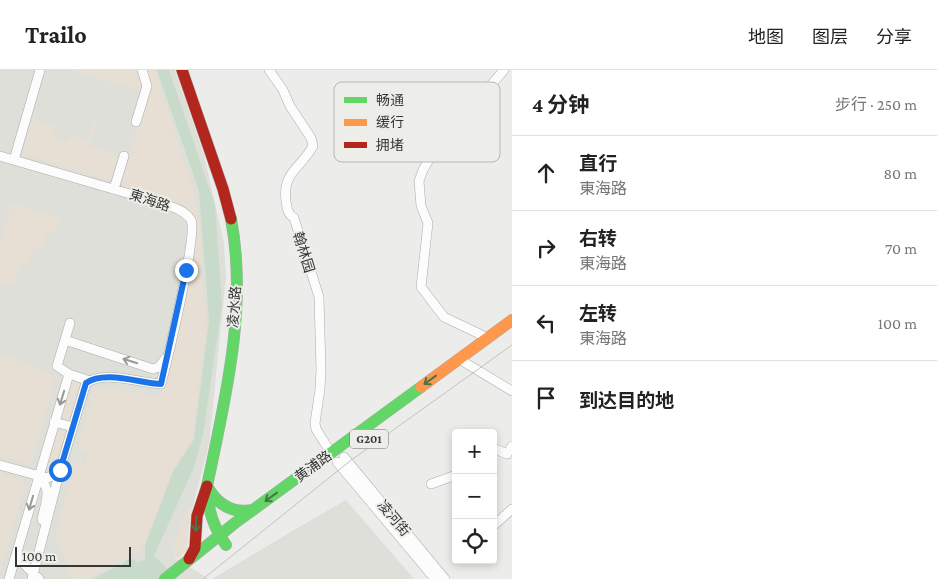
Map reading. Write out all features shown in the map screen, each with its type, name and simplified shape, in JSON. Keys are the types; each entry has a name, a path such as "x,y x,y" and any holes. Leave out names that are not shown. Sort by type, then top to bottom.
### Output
{"main road":[{"name":"凌水路","path":"182,70 232,220 236,258 236,292 223,405 207,486 207,506 213,526 222,540"},
{"name":"黄浦路","path":"464,362 488,338 512,320"},
{"name":"黄浦路","path":"165,579 186,569 222,540 464,362 512,334"},
{"name":"黄浦路","path":"222,540 253,510 337,457"},
{"path":"207,486 212,495 224,506 239,512 253,510"},
{"path":"186,569 195,548 197,516 207,486"}],"street":[{"path":"14,160 40,70"},
{"path":"136,122 147,86 142,70"},
{"name":"翰林园","path":"269,70 311,138 313,146 310,152 291,172 285,192 287,211 294,218 319,297 321,370 315,423 316,429 337,457"},
{"path":"494,82 504,70"},
{"name":"東海路","path":"0,156 161,203 183,212 191,221 193,232 161,384 105,376 90,381"},
{"path":"114,189 124,156"},
{"path":"428,162 419,182 421,206 428,223 421,287 444,317 488,338"},
{"path":"70,323 56,366 69,374 90,381"},
{"path":"65,340 153,369 159,367 165,361 169,352"},
{"path":"464,362 512,391"},
{"path":"9,579 69,374"},
{"path":"35,577 60,470 86,383 90,381"},
{"path":"54,422 73,427"},
{"path":"497,450 507,454 512,446"},
{"name":"凌河街","path":"337,457 435,579"},
{"name":"凌河街","path":"337,457 444,579"},
{"path":"0,465 47,478 60,470"},
{"path":"39,476 46,484 48,491 41,522 44,535"},
{"path":"432,484 452,476"},
{"path":"497,522 512,509"},
{"path":"16,556 35,577"}],"shaded area":[{"path":"0,70 175,70 204,155 224,243 226,277 209,444 186,532 175,558 209,579 0,579"},
{"path":"69,70 141,70 144,82 141,91"},
{"path":"146,70 155,70 192,186 200,225 202,279 207,321 192,439 173,470 141,551 85,579 73,579 56,539 57,528 75,461 85,464 88,454 77,451 93,392 99,387 161,396 188,275 192,215 188,207 126,188 123,181 150,86"},
{"path":"157,70 169,70 215,205 222,305 203,435 194,467 154,556 178,579 93,579 117,566 122,566 126,560 134,559 137,562 145,560 145,546 173,472 194,439 209,321 199,191"},
{"path":"33,118 56,126 54,132 56,139 66,143 72,136 87,141 94,120 98,121 90,147 118,155 111,179 109,180 25,155 23,151"},
{"path":"12,203 60,218 55,233 48,231 43,249 34,247 29,266 20,264 13,287 0,282 0,242"},
{"path":"0,353 48,373 55,379 31,464 0,456"},
{"path":"72,382 77,382 81,387 72,416 65,419 61,414"},
{"path":"59,431 65,432 66,436 56,468 52,469 48,467 47,463 56,433"},
{"path":"0,474 21,480 25,488 0,573"},
{"path":"346,500 414,579 212,579 299,527"},
{"path":"188,506 191,508 187,550 179,558 176,558 173,544"}],"tram line":[{"path":"203,579 350,461 512,345"}],"traffic: fast":[{"path":"226,545 212,517 208,502 207,486 227,387 236,319 236,252 231,219"},
{"path":"165,579 235,523 421,387"},
{"path":"207,486 220,503 232,509 253,510"}],"traffic: slow":[{"path":"421,387 512,320"}],"traffic: jam":[{"path":"182,70 223,189 231,219"},
{"path":"189,559 195,548 197,516 207,486"}],"route":[{"path":"60,470 86,383 94,378 105,376 161,384 186,270"}]}
